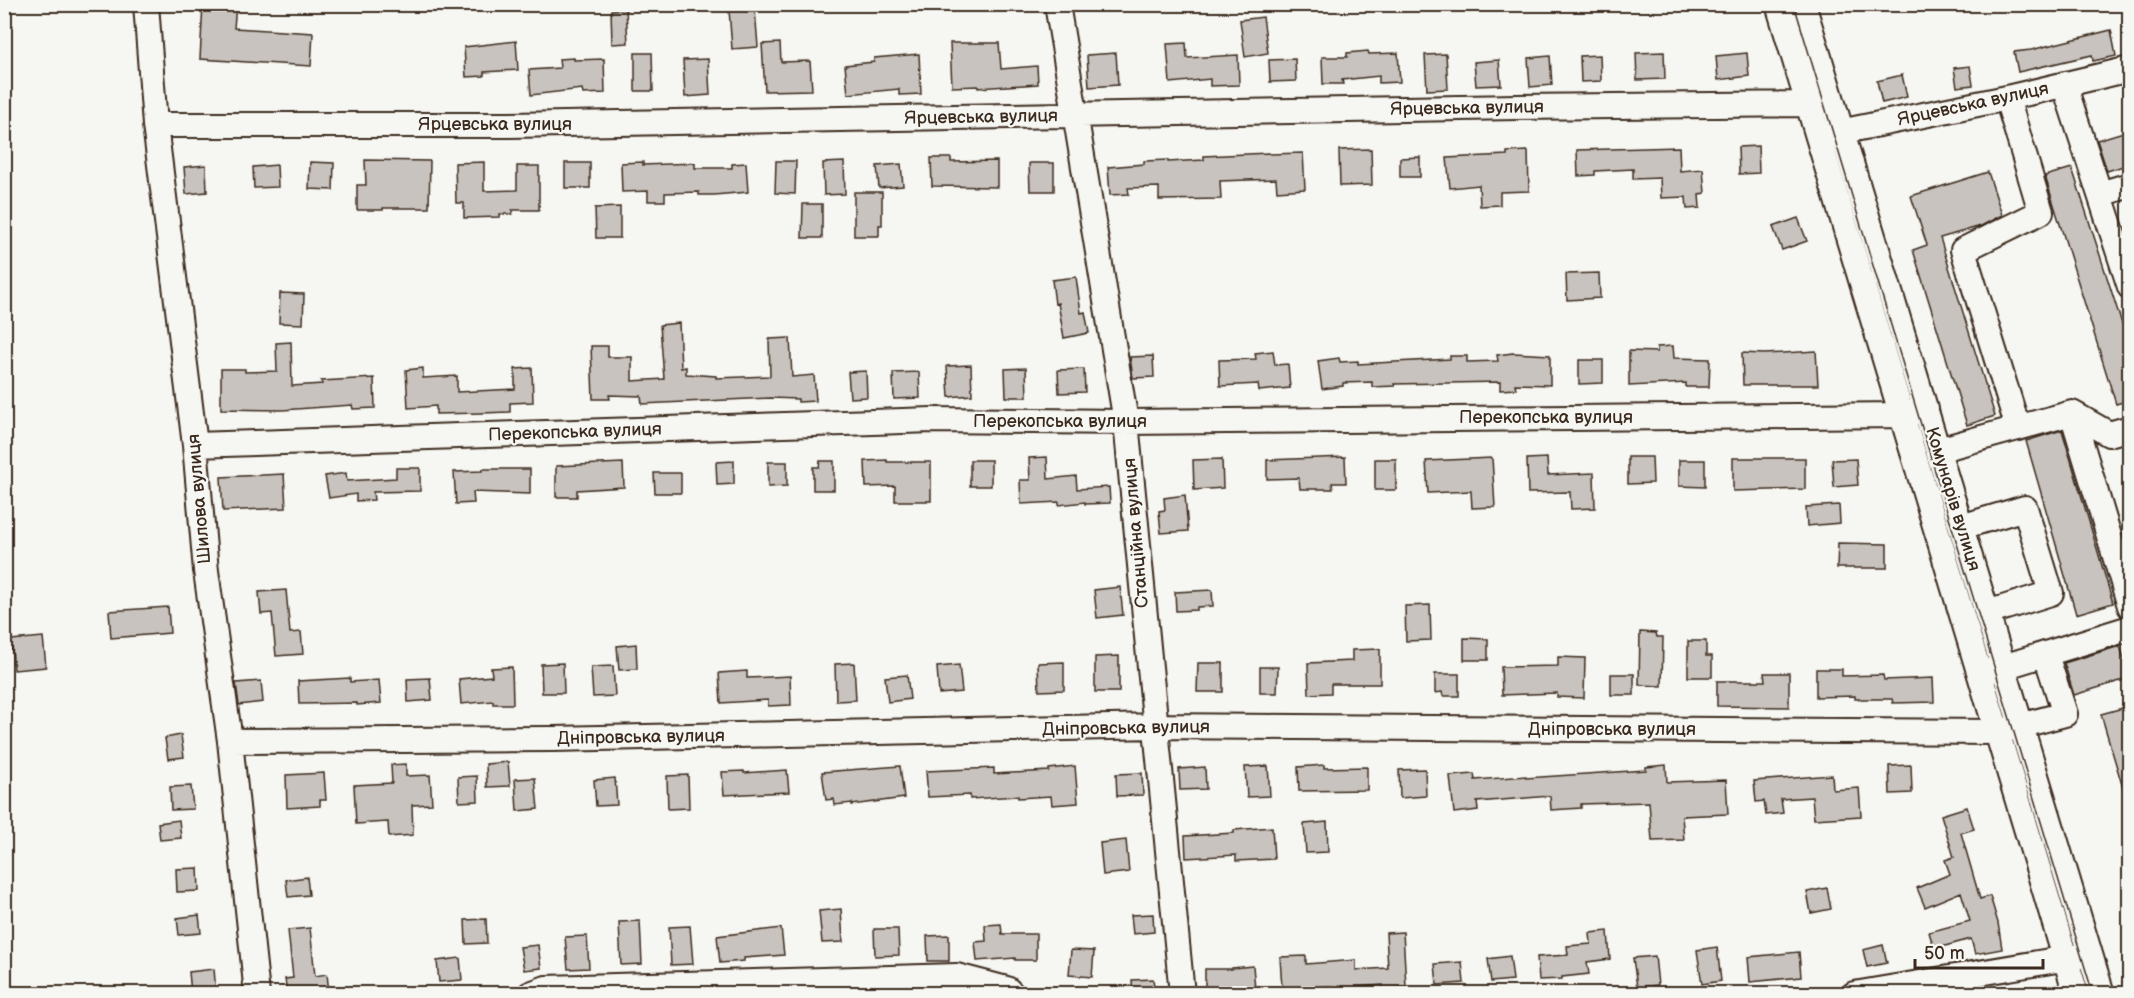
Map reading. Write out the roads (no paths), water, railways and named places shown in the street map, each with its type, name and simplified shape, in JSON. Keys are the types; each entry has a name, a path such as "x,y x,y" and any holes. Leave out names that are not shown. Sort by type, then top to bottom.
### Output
{"street":[{"name":"Шилова вулиця","path":"146,4 155,125 195,445 206,571 230,741 257,993"},
{"name":"Станційна вулиця","path":"1057,4 1126,422 1182,993"},
{"name":"Комунарів вулиця","path":"1778,4 2076,993"},
{"name":"Комунарів вулиця","path":"1803,4 2102,993"},
{"name":"Ярцевська вулиця","path":"1817,137 2007,98 2130,69"},
{"path":"2064,84 2130,286"},
{"path":"2007,98 2041,212 1964,250 2018,428"},
{"name":"Ярцевська вулиця","path":"155,125 510,125 1517,106 1807,104"},
{"path":"2100,194 2130,185"},
{"name":"Перекопська вулиця","path":"195,445 932,420 1126,422 1901,415 1926,409"},
{"path":"2072,413 2130,606"},
{"path":"1938,450 2072,413 2109,434 2130,428"},
{"path":"1961,527 2025,508 2051,593 1988,613"},
{"path":"1979,674 2130,628"},
{"name":"Дніпровська вулиця","path":"230,741 553,739 1155,726 1997,732 2065,714 2046,655"},
{"path":"1854,993 2090,954"},
{"path":"530,993 546,988 957,976 1007,989 1012,993"}],"tram line":[{"path":"1794,4 2093,994"}]}
